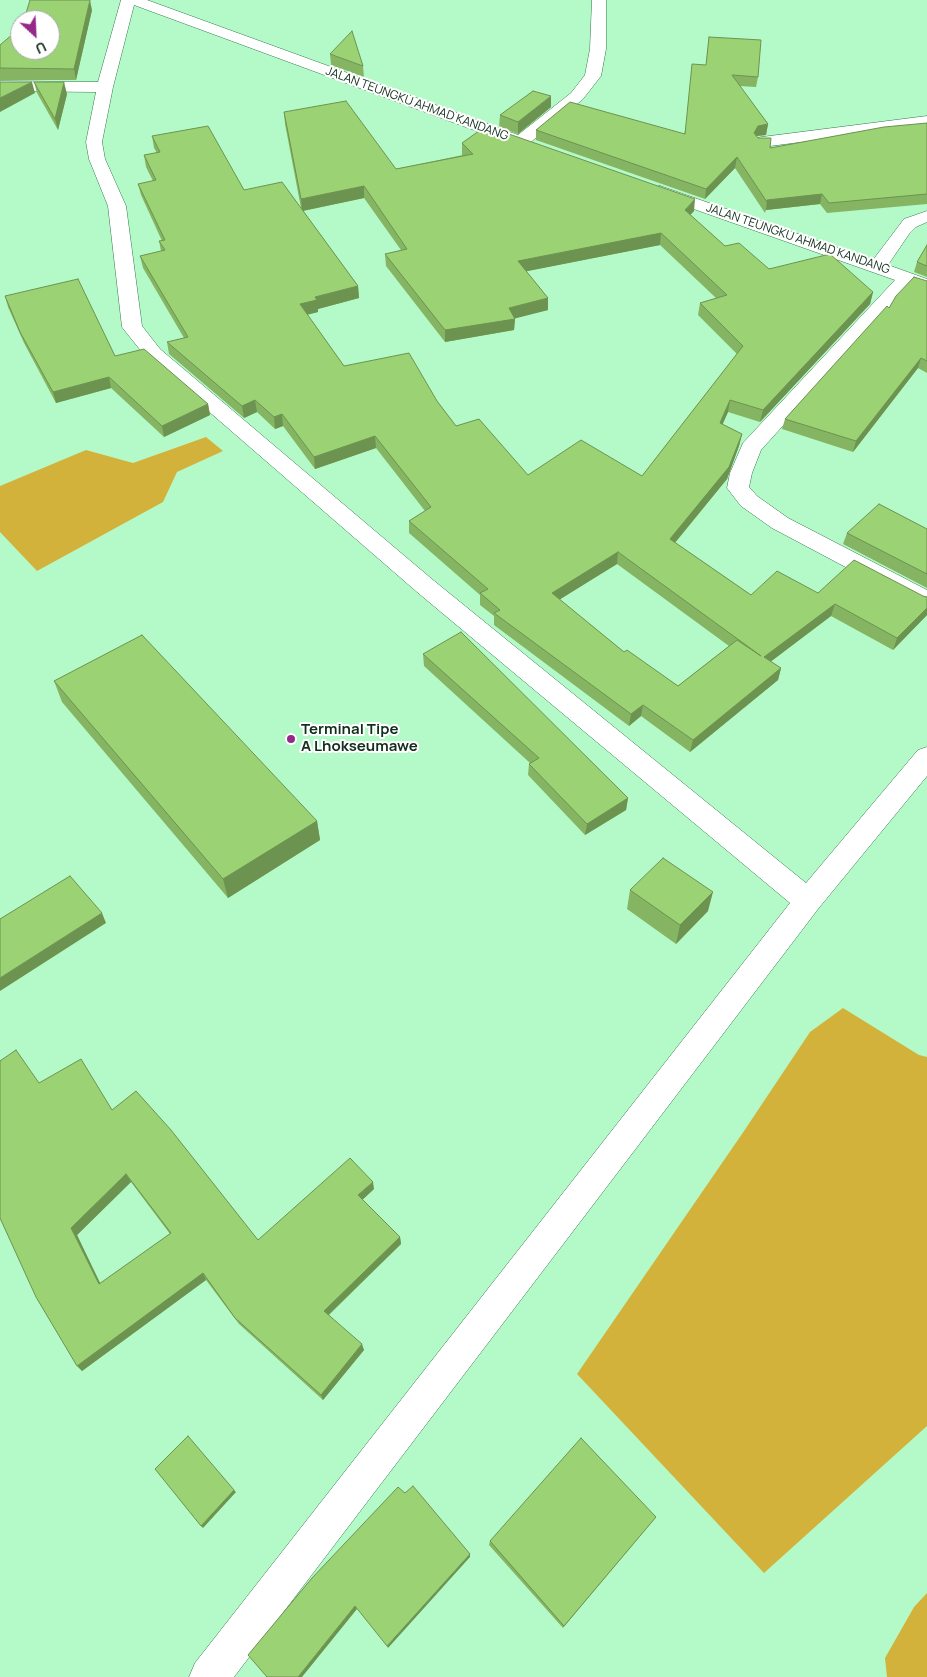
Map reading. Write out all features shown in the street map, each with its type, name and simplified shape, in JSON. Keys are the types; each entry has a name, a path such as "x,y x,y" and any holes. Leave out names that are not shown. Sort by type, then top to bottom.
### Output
{"street":[{"path":"128,0 105,87 94,142 97,159 116,206 132,328 153,353 425,586 808,901"},
{"name":"JALAN TEUNGKU AHMAD KANDANG","path":"134,0 539,148"},
{"path":"520,142 577,96 593,76 598,49 599,0"},
{"path":"0,86 105,87"},
{"path":"762,142 927,121"},
{"name":"JALAN TEUNGKU AHMAD KANDANG","path":"642,184 917,281"},
{"path":"878,267 903,230 910,223 927,216"},
{"path":"917,281 752,448 741,474 738,488 749,501 780,523 927,600"},
{"path":"209,1677 808,901 927,758"}],"shaded area":[{"path":"206,437 223,451 177,472 163,502 37,571 0,532 0,486 86,450 133,463"},
{"path":"843,1008 919,1055 927,1057 927,1426 764,1573 577,1374 810,1032"},
{"path":"927,1593 927,1677 887,1677 885,1658 914,1607"}],"building":[{"path":"30,0 90,0 74,69 0,68 0,45 10,36 10,60 60,60 60,10 27,10"},
{"path":"352,31 363,66 330,54"},
{"path":"709,37 761,40 758,77 732,75 768,124 758,126 754,133 758,138 771,138 770,148 884,127 927,123 927,194 829,203 822,194 767,200 767,202 737,157 706,189 536,130 570,102 685,134 692,64 706,65"},
{"path":"0,82 32,82 0,98"},
{"path":"34,82 64,82 55,119"},
{"path":"533,91 551,96 518,122 500,115"},
{"path":"346,101 396,169 473,154 462,143 486,126 695,199 685,210 725,246 739,243 769,269 830,254 873,292 763,410 730,400 720,423 742,434 729,467 670,539 751,595 777,571 818,593 854,560 927,597 927,608 897,638 835,604 764,657 781,668 693,740 643,705 631,714 494,613 500,610 480,593 488,589 409,521 431,507 375,436 314,457 282,414 274,417 255,400 242,406 167,342 188,337 140,256 165,250 159,241 165,240 138,184 156,180 144,155 160,152 152,136 208,126 244,190 282,182 358,286 315,297 317,300 300,304 344,366 409,353 437,401 456,426 479,419 528,475 581,440 642,476 743,346 700,303 727,295 661,233 518,261 548,298 509,308 515,319 445,330 385,254 407,249 364,186 301,199 284,112","holes":["618,552 761,656 737,640 678,686 627,650 624,652 552,593"]},
{"path":"927,245 927,266 917,262"},
{"path":"914,277 927,281 927,361 921,358 856,441 785,419 887,306 889,308 896,296"},
{"path":"78,279 115,356 144,349 208,404 162,426 109,377 53,392 20,332 5,296"},
{"path":"879,504 927,529 927,574 847,533"},
{"path":"461,632 628,798 587,824 529,764 539,758 423,654"},
{"path":"142,635 317,821 223,879 54,681"},
{"path":"663,858 713,892 680,925 630,890"},
{"path":"70,876 102,913 0,978 0,919"},
{"path":"16,1050 39,1083 81,1059 112,1110 136,1091 171,1130 258,1240 350,1158 373,1182 358,1195 400,1237 324,1311 362,1344 321,1395 235,1318 203,1273 77,1366 36,1297 0,1218 0,1061","holes":["126,1174 171,1233 99,1284 71,1228"]},
{"path":"188,1436 234,1490 201,1526 155,1469"},
{"path":"581,1438 656,1517 564,1626 490,1541"},
{"path":"413,1486 470,1554 387,1646 355,1606 298,1677 267,1677 248,1655 312,1578 398,1487 405,1493"}],"place":[{"name":"Terminal Tipe A Lhokseumawe","path":"291,739"}]}
